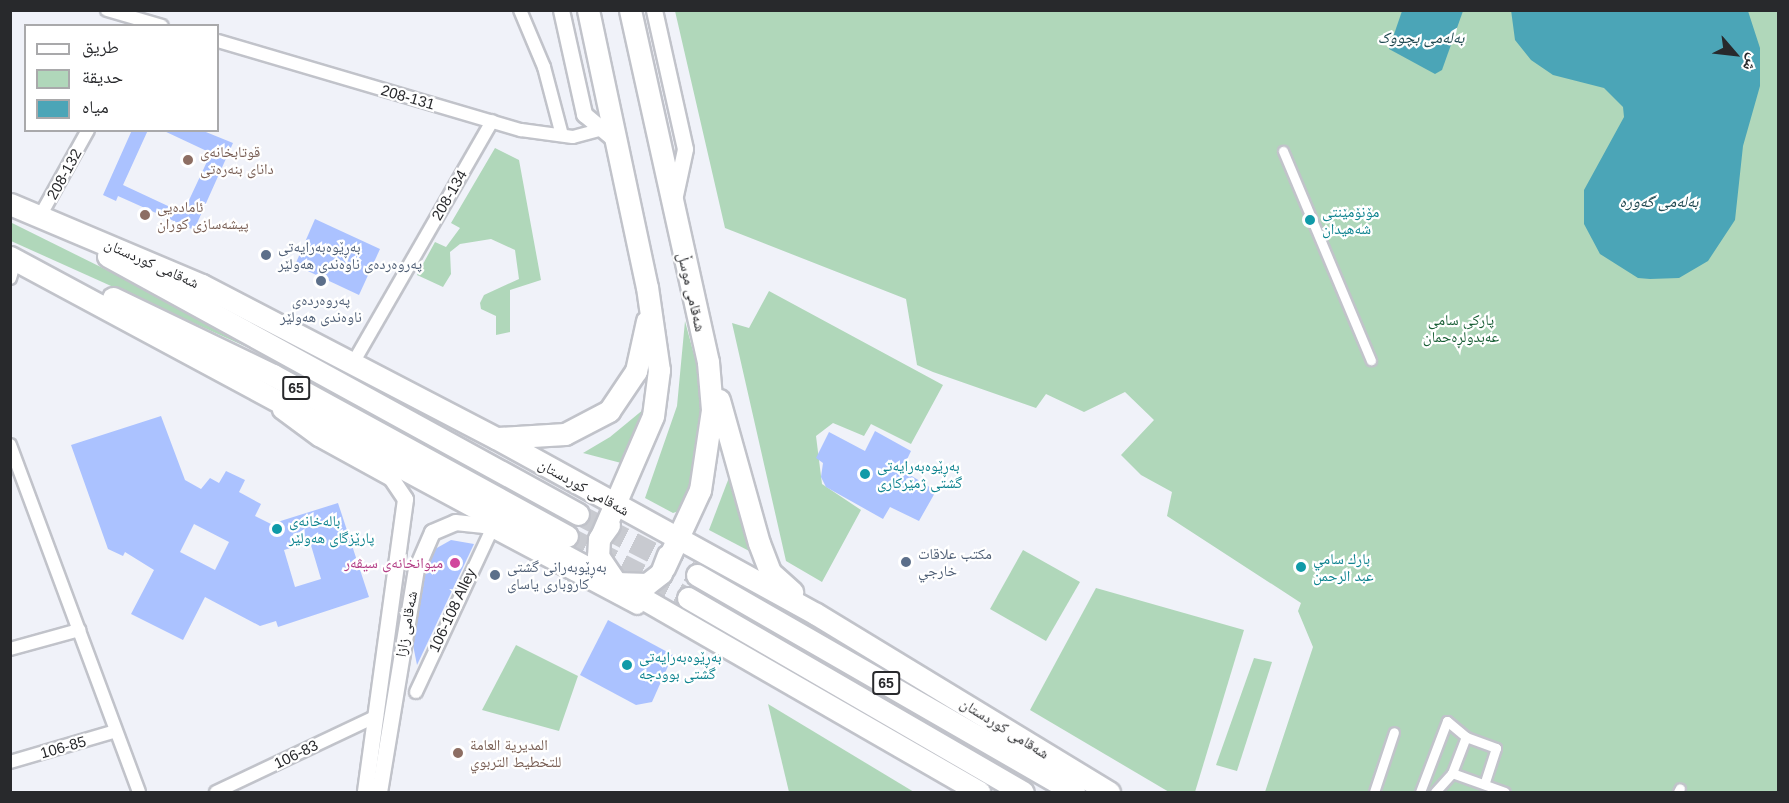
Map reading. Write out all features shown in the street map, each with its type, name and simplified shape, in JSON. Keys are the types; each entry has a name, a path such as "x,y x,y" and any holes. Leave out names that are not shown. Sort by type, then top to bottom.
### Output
{"highway":[{"path":"588,10 607,135 647,287 659,355 657,400 616,505 602,534 599,562 616,583 642,586 664,568 668,547 649,523 618,519 602,534"},
{"name":"شەقامی موسڵ","path":"630,10 708,362 709,458 680,540 664,568"},
{"name":"شەقامی کوردستان","path":"10,204 578,514"},
{"name":"شەقامی کوردستان","path":"39,218 132,252 496,438 816,614 1109,792"},
{"name":"65","path":"12,265 259,393 616,583 979,792"},
{"name":"65","path":"12,265 89,287 273,375 567,536"},
{"path":"496,438 565,434 609,411 629,385 643,350 647,287"},
{"path":"708,362 770,572 816,614"},
{"name":"شەقامی کوردستان","path":"697,575 1074,792"},
{"name":"65","path":"688,598 1023,792"}],"street":[{"path":"107,10 155,24"},
{"path":"520,10 544,67 562,135"},
{"path":"654,10 685,149 672,206"},
{"path":"560,11 584,114 607,135"},
{"name":"208-131","path":"219,41 492,121 562,135 607,135"},
{"name":"208-134","path":"352,363 492,121"},
{"name":"208-132","path":"39,218 87,132"},
{"path":"1283,151 1371,360"},
{"name":"شەقامی زازا","path":"259,393 318,438 391,478 402,489 405,519 365,792"},
{"path":"10,445 14,467 79,630 139,792"},
{"name":"شەقامی زازا","path":"379,792 423,544 432,532 455,522 492,529 639,607 695,627"},
{"name":"106-108 Alley","path":"416,693 492,529"},
{"path":"10,649 79,630"},
{"name":"106-83","path":"216,792 377,716"},
{"path":"1420,792 1447,720 1466,737 1496,748 1484,784"},
{"name":"106-85","path":"10,762 116,731"},
{"path":"1374,792 1394,732"},
{"path":"1434,792 1452,773 1466,737"},
{"path":"1452,773 1505,792"}],"green space":[{"name":"پارکی سامی عەبدولڕەحمان","path":"675,11 1778,11 1778,792 1265,792 1313,647 1298,611 1301,603 1167,516 1172,492 1141,475 1121,455 1154,420 1125,392 1084,412 1046,394 1036,408 933,372 917,365 906,299 725,228"},
{"path":"495,148 519,160 541,280 510,290 510,332 496,335 496,316 481,309 480,303 484,295 519,279 515,250 491,239 460,244 450,252 451,274 443,287 417,275 435,242 446,247 460,228 451,223"},
{"path":"10,222 252,342 249,348 11,241"},
{"path":"769,291 943,385 911,444 871,424 864,436 833,423 816,436 822,484 861,510 822,582 786,561 732,323 749,328"},
{"path":"685,321 704,392 704,439 685,509 673,513 645,498 677,406"},
{"path":"644,409 625,464 583,453 610,437"},
{"path":"733,467 753,553 709,530"},
{"path":"1023,550 1080,582 1046,641 990,609"},
{"path":"1096,588 1244,630 1195,792 1169,792 1030,710"},
{"path":"516,645 578,676 559,731 482,710"},
{"path":"1254,658 1272,662 1237,771 1216,765"},
{"path":"768,704 914,792 789,792"}],"water":[{"name":"بەلەمی گەورە","path":"1511,10 1748,11 1760,48 1760,86 1743,146 1735,220 1708,261 1679,278 1650,279 1638,278 1600,254 1584,224 1584,190 1624,117 1623,107 1604,88 1553,75 1531,60 1515,40"},
{"name":"بەلەمی بچووک","path":"1402,11 1463,11 1442,70 1435,74 1389,49"}],"building":[{"name":"ئامادەیی پیشەسازی کوران","path":"131,132 147,132 123,185 183,213 211,153 166,132 206,132 233,143 194,230 118,196 116,201 103,195"},
{"name":"بەڕێوەبەرایەتی پەروەردەی ناوەندی هەولێر","path":"315,219 380,249 359,295 295,265"},
{"name":"بالەخانەی پارێزگای هەولێر","path":"161,416 185,480 201,489 210,478 219,483 226,471 245,480 239,492 261,504 255,516 271,524 338,503 369,597 278,627 276,621 260,626 205,597 183,640 131,614 154,570 125,552 123,556 108,549 71,445","holes":["194,524 229,542 215,570 180,552","310,542 321,579 295,587 284,550"]},
{"name":"بەڕێوەبەرایەتی گشتی ژمێركاری","path":"875,431 911,451 902,470 936,491 919,521 890,507 883,519 826,487 821,477 823,463 816,458 829,432 865,451"},
{"path":"451,540 474,544 417,665 413,645 426,570 435,549"},
{"name":"بەڕێوەبەرایەتی گشتی بوودجە","path":"608,620 673,655 652,702 636,705 580,675"}],"tunnel":[{"path":"578,514 697,575"},
{"path":"567,536 688,598"}],"place":[{"name":"قوتابخانەی دانای بنەرەتی","path":"188,160"},
{"name":"ئامادەیی پیشەسازی کوران","path":"145,215"},
{"name":"مۆنۆمێنتی شەھیدان","path":"1310,220"},
{"name":"بەڕێوەبەرایەتی پەروەردەی ناوەندی هەولێر","path":"266,255"},
{"name":"پەروەردەی ناوەندی هەولێر","path":"321,281"},
{"name":"بەڕێوەبەرایەتی گشتی ژمێركاری","path":"865,474"},
{"name":"بالەخانەی پارێزگای هەولێر","path":"277,529"},
{"name":"مكتب علاقات خارجي","path":"906,562"},
{"name":"میوانخانەی سیڤەر","path":"455,563"},
{"name":"بارك سامي عبد الرحمن","path":"1301,567"},
{"name":"بەڕێوبەرانی گشتی کاروباری یاسای","path":"495,575"},
{"name":"بەڕێوەبەرایەتی گشتی بوودجە","path":"627,665"},
{"name":"المديرية العامة للتخطيط التربوي","path":"458,753"}]}
